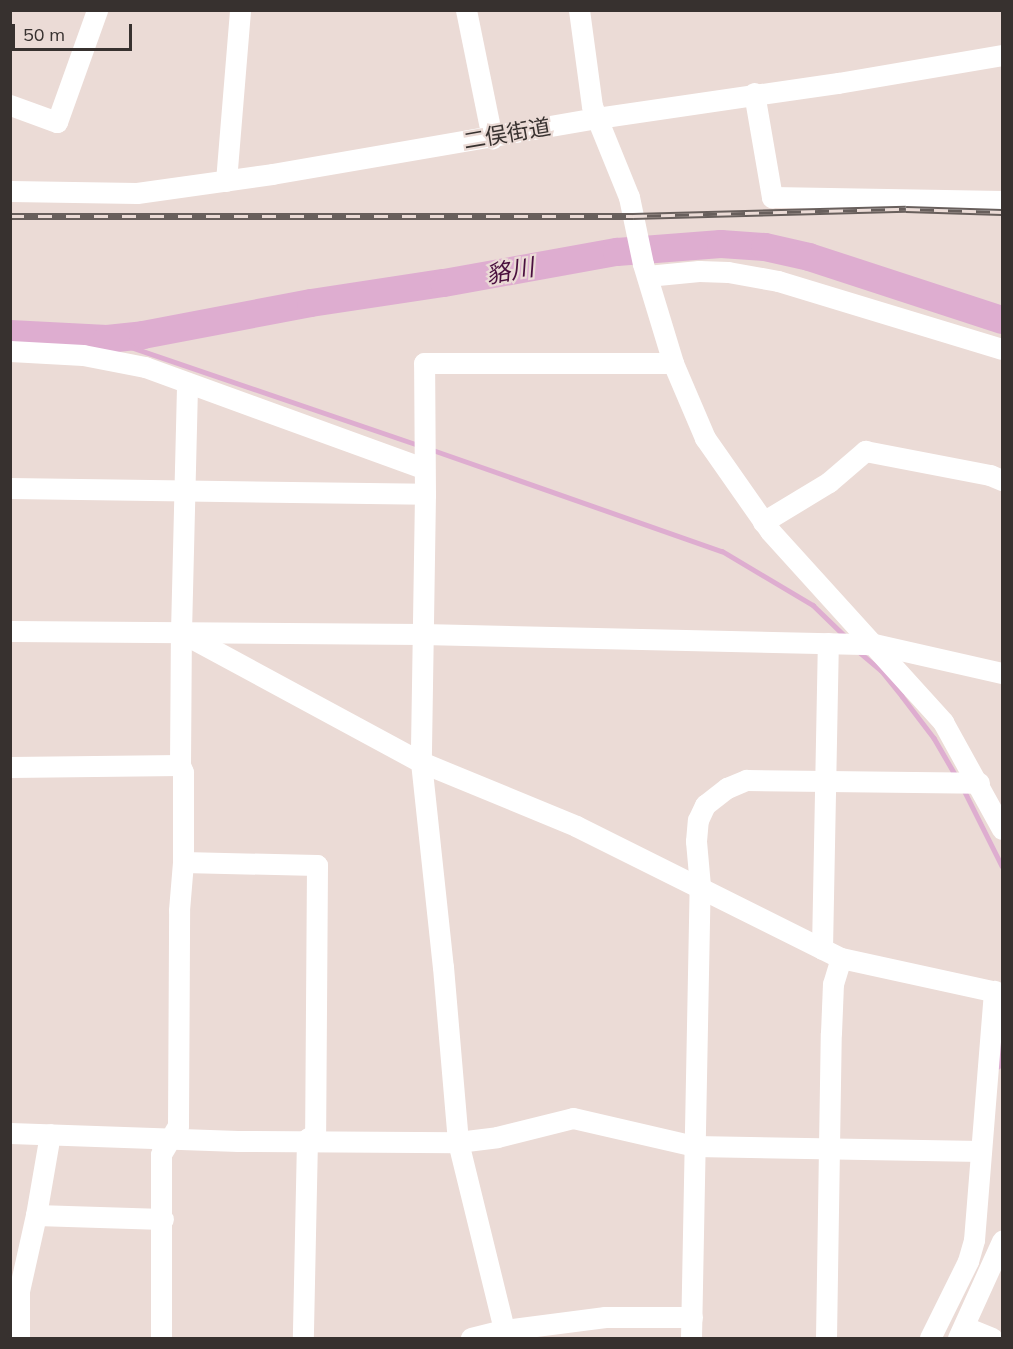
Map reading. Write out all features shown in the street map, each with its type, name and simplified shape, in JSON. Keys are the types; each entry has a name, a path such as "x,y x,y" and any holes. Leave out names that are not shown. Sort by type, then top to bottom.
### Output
{"street":[{"path":"10,105 57,122 97,10"},
{"path":"226,181 240,10"},
{"path":"466,10 492,138"},
{"path":"579,10 592,106 623,177 645,270 673,363 705,438 763,522 869,644 943,722 965,783 1002,829"},
{"name":"二俣街道","path":"10,190 122,195 226,181 492,138 597,118 754,93 838,83 1002,55"},
{"path":"754,93 772,196 1002,201"},
{"path":"645,270 728,272 778,281 1002,349"},
{"path":"10,351 83,355 145,367 423,463"},
{"path":"505,1334 458,1142 442,955 421,762 425,494 424,363 673,363"},
{"path":"161,1338 163,1219 161,1154 169,1137 178,1126 179,910 183,862 183,772 180,765 181,632 186,383"},
{"path":"763,522 829,482 865,451 990,475 1002,480"},
{"path":"10,489 183,493 425,494"},
{"path":"10,631 422,634 869,644 1002,673"},
{"path":"181,632 421,762 576,826 831,953 998,992 974,1240 968,1261 930,1338"},
{"path":"826,1338 833,984 827,782 833,643"},
{"path":"10,767 180,765"},
{"path":"691,1338 700,886 696,841 698,820 705,805 727,788 746,780 965,783"},
{"path":"183,862 317,865 315,1134 307,1139"},
{"path":"10,1133 238,1141 307,1139 458,1142 497,1137 573,1118 640,1136 694,1146 981,1151"},
{"path":"19,1338 19,1291 36,1215 50,1134"},
{"path":"303,1338 307,1139"},
{"path":"36,1215 163,1219"},
{"path":"993,1338 961,1333 1002,1241"},
{"path":"471,1338 605,1317 692,1317"}],"waterway":[{"name":"貉川","path":"10,334 107,339 143,335 311,303 444,283 617,252 721,244 765,247 809,257 1002,320"},
{"path":"107,339 419,445"},
{"path":"430,449 722,551 813,605 845,636"},
{"path":"858,651 881,670 902,696 934,738 956,776"},
{"path":"963,788 1002,866"},
{"path":"998,1067 1002,1030"}],"railway":[{"path":"10,216 633,216 906,209 1002,212"}]}
